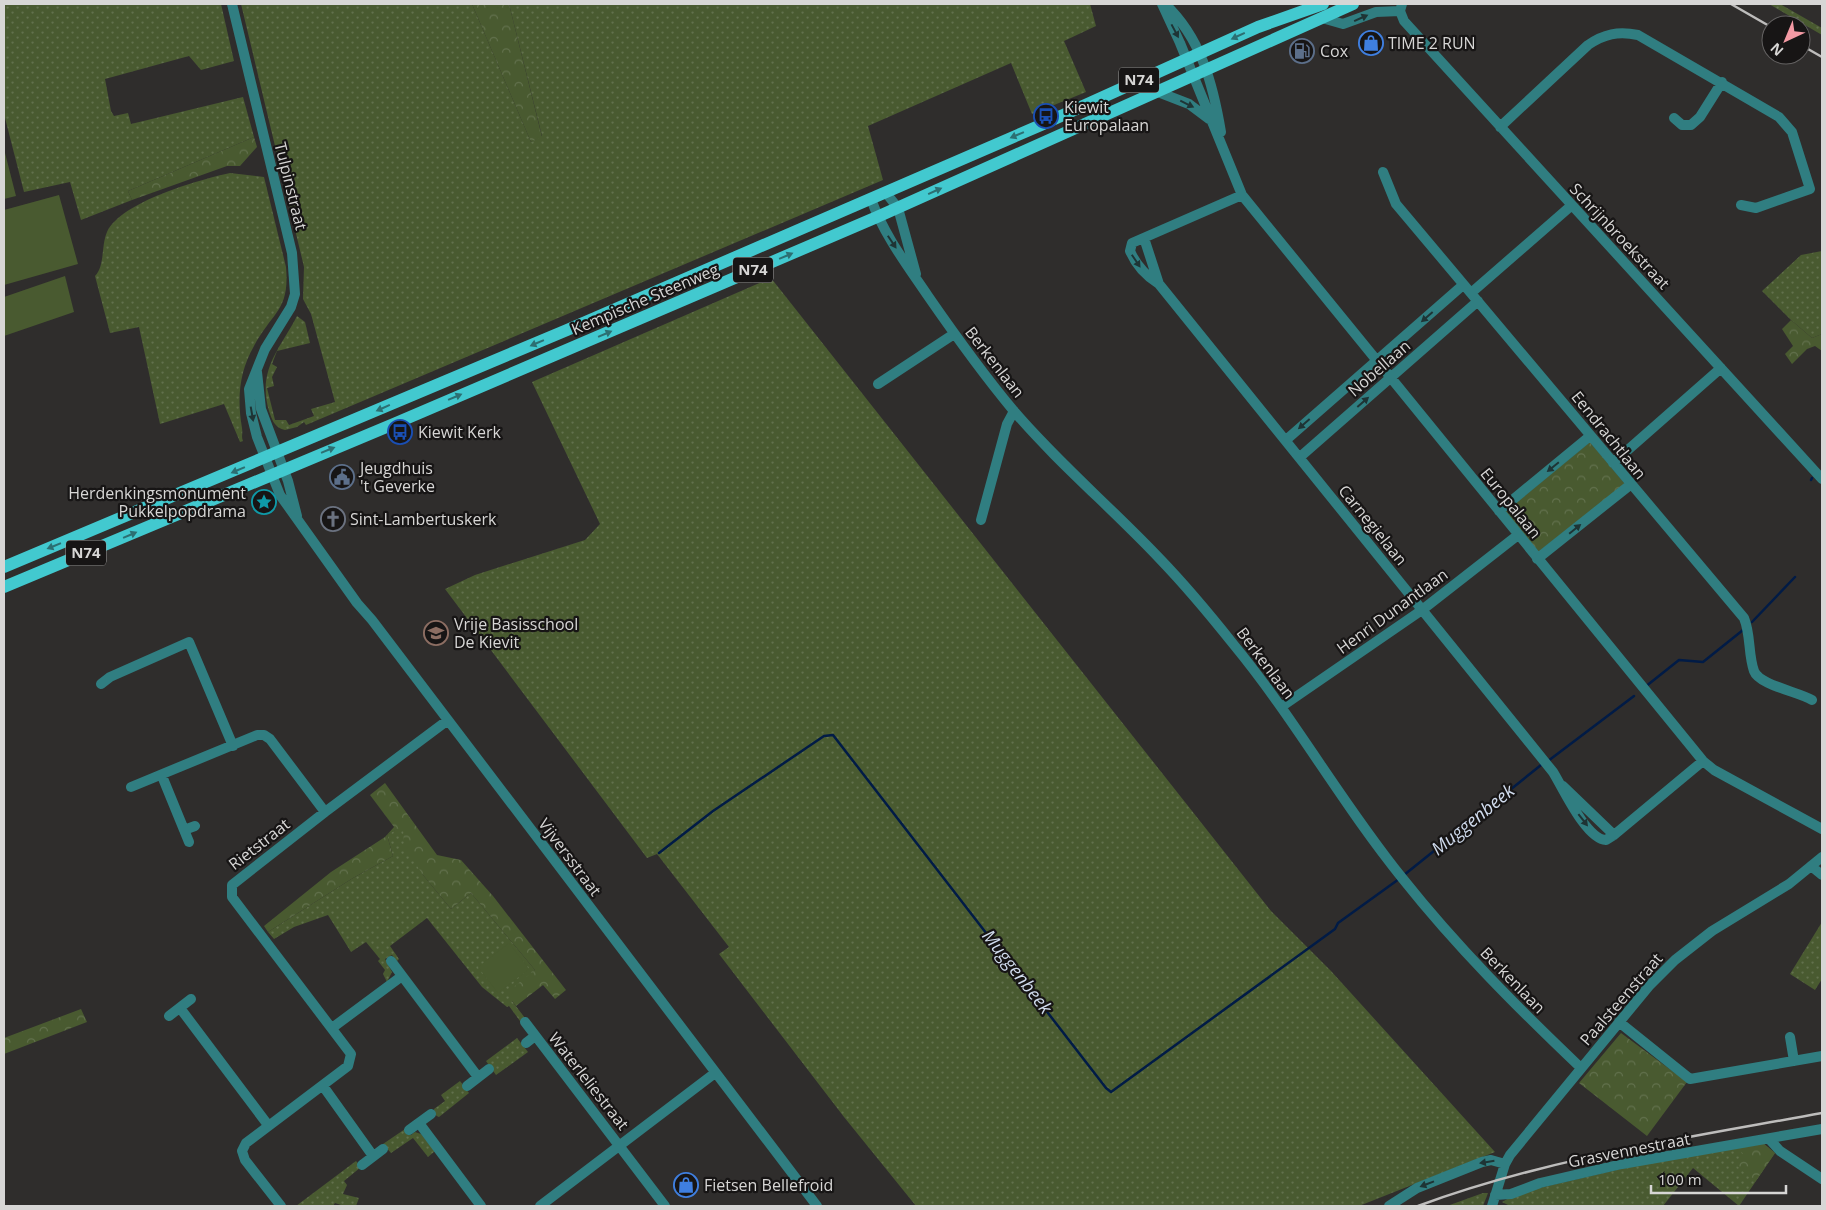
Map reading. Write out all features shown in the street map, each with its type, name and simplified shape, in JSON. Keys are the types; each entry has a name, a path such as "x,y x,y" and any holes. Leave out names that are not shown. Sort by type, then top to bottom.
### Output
{"main road":[{"name":"Kempische Steenweg","path":"4,567 271,456 886,193 1302,8 1323,4"},
{"name":"Kempische Steenweg","path":"4,587 878,217 1353,4"}],"street":[{"name":"Tulpinstraat","path":"232,4 292,253 296,277 295,294 291,307 265,348 249,389 251,412 271,456 284,469"},
{"name":"Europalaan","path":"1163,4 1185,24 1200,54 1214,94 1223,148"},
{"name":"Europalaan","path":"1163,4 1242,195 1702,761 1714,770 1822,829"},
{"path":"1322,18 1344,24 1376,12 1401,7"},
{"name":"Schrijnbroekstraat","path":"1401,7 1404,21 1822,479"},
{"path":"1500,127 1599,37 1625,33 1650,40 1722,82 1784,122 1792,132 1810,189 1756,208 1741,205"},
{"path":"1674,118 1682,124 1691,125 1700,117 1722,82"},
{"name":"Europalaan","path":"1158,92 1189,104 1202,112 1212,122"},
{"name":"Eendrachtlaan","path":"1383,172 1396,204 1630,485 1744,618 1749,630 1755,673 1762,680 1804,695 1812,700"},
{"name":"Berkenlaan","path":"886,193 898,208 918,282"},
{"name":"Carnegielaan","path":"1242,195 1132,243 1130,251 1134,260 1148,277 1159,284 1553,772 1562,786 1566,798 1596,837 1606,840 1614,835 1702,761"},
{"name":"Berkenlaan","path":"872,199 878,217 918,282 954,334 1014,411 1160,559 1235,645 1281,707 1342,798 1403,879 1509,1000 1581,1068"},
{"name":"Nobellaan","path":"1300,457 1390,378 1572,205"},
{"name":"Carnegielaan","path":"1144,238 1159,284"},
{"name":"Nobellaan","path":"1286,440 1463,285"},
{"path":"878,384 954,334"},
{"path":"1613,464 1721,368"},
{"path":"981,520 1008,424 1014,411"},
{"path":"1499,511 1590,436"},
{"name":"Vijversstraat","path":"271,456 271,474 280,495 299,524 817,1206"},
{"name":"Vijversstraat","path":"284,469 299,524"},
{"path":"1537,560 1630,485"},
{"name":"Henri Dunantlaan","path":"1281,707 1422,610 1518,535"},
{"path":"101,684 110,677 189,642 233,746"},
{"name":"Rietstraat","path":"282,1206 245,1160 242,1152 246,1144 268,1125 348,1066 351,1054 232,897 232,885 324,812 448,720"},
{"path":"131,787 257,736 264,735 270,739 324,812"},
{"path":"162,776 189,842"},
{"path":"184,830 195,826"},
{"name":"Paalsteenstraat","path":"1492,1206 1505,1164 1518,1144 1649,986 1687,950 1712,932 1789,884 1822,857"},
{"path":"1811,866 1822,876"},
{"path":"391,961 478,1078"},
{"path":"332,1028 402,976"},
{"path":"169,1016 191,1000"},
{"path":"180,1008 268,1125"},
{"name":"Waterleliestraat","path":"525,1022 665,1206"},
{"path":"1619,1022 1690,1079 1822,1056"},
{"name":"Waterleliestraat","path":"526,1043 535,1036"},
{"path":"1790,1037 1794,1061"},
{"path":"467,1086 489,1069"},
{"name":"Waterleliestraat","path":"543,1206 619,1145 715,1073"},
{"path":"323,1086 373,1156"},
{"path":"409,1130 431,1114"},
{"path":"419,1123 481,1206"},
{"name":"Grasvennestraat","path":"1495,1195 1511,1194 1540,1183 1622,1164 1822,1130"},
{"path":"1770,1140 1780,1151 1822,1179"},
{"path":"362,1165 384,1149"},
{"path":"1389,1206 1417,1188 1482,1162 1491,1160 1505,1164"}],"green space":[{"path":"4,4 221,4 234,61 201,70 189,56 105,79 111,111 114,116 128,113 131,124 243,97 254,137 128,191 132,200 81,220 70,182 24,192 4,114"},
{"path":"241,4 472,4 531,142 542,136 509,4 1090,4 1096,26 1064,41 1086,92 1032,114 1011,63 868,126 883,180 306,425 304,422 297,427 285,430 274,423 266,397 268,372 276,353 272,364 277,367 272,377 274,386 267,388 275,420 286,420 289,425 314,416 311,409 335,402 311,314 303,299 304,267"},
{"path":"472,4 509,4 542,137 531,142"},
{"path":"1769,4 1780,4 1799,15 1788,15"},
{"path":"1811,22 1822,28 1822,35 1811,29"},
{"path":"254,137 257,147 240,166 227,166 132,200 128,191"},
{"path":"4,149 16,196 4,199"},
{"path":"230,173 264,177 286,267 287,282 282,302 254,346 242,376 240,407 243,441 240,442 224,404 160,424 139,327 110,333 95,276 102,261 107,232 115,221 128,211 162,194 199,181"},
{"path":"59,195 78,264 4,285 4,210"},
{"path":"1822,251 1822,334 1812,338 1762,291 1801,255"},
{"path":"65,276 74,312 4,336 4,297"},
{"path":"771,278 1271,911 1331,971 1495,1152 1359,1206 916,1206 844,1117 719,954 729,947 657,854 647,858 445,589 475,575 585,540 600,524 532,382"},
{"path":"297,316 305,322 310,343 277,351 278,350"},
{"path":"1791,320 1812,338 1822,334 1822,351 1815,346 1807,349 1792,364 1785,354 1793,346 1782,329"},
{"path":"1590,442 1625,484 1537,553 1505,512"},
{"path":"385,783 437,855 461,860 493,896 566,990 555,999 543,985 516,1006 512,1001 510,990 535,970 471,893 451,909 423,875 404,846 403,826 387,835 393,856 353,878 268,932 264,926 331,872 385,837 394,827 370,795"},
{"path":"403,825 423,875 451,909 471,893 535,970 512,1001 525,1018 520,1021 509,1006 507,1007 482,987 427,918 390,946 399,959 397,961 392,955 385,959 392,972 387,982 383,974 385,970 378,961 380,959 366,942 351,952 328,915 294,927 274,939 268,932 353,878 393,856 387,835"},
{"path":"1822,922 1822,979 1815,990 1790,974"},
{"path":"509,943 529,969 498,993 478,967"},
{"path":"81,1009 87,1022 4,1054 4,1038"},
{"path":"1621,1033 1687,1082 1647,1136 1579,1083"},
{"path":"517,1038 528,1052 496,1075 486,1061"},
{"path":"460,1081 469,1093 439,1117 435,1115 434,1109 445,1101 441,1095"},
{"path":"405,1129 411,1135 415,1132 421,1134 435,1151 428,1157 413,1138 391,1153 383,1144"},
{"path":"1764,1144 1775,1153 1739,1206 1693,1168 1663,1206 1510,1206 1502,1202 1518,1193 1642,1164"},
{"path":"1764,1144 1775,1153 1755,1182 1736,1165 1745,1156 1738,1148"},
{"path":"356,1161 361,1167 344,1181 347,1185 343,1194 359,1198 356,1206 344,1206 335,1203 333,1206 296,1206"},
{"path":"1483,1193 1488,1193 1483,1206 1447,1206"}],"waterway":[{"name":"Muggenbeek","path":"1752,622 1795,577"},
{"name":"Muggenbeek","path":"1645,687 1679,660 1703,662 1743,630"},
{"name":"Muggenbeek","path":"1548,761 1634,696"},
{"name":"Muggenbeek","path":"659,853 713,811 824,736 833,735 1111,1092 1335,929 1338,923 1399,879"},
{"name":"Muggenbeek","path":"1404,875 1541,765"}],"railway":[{"path":"1731,4 1761,21"},
{"path":"1811,51 1822,57"},
{"path":"1418,1206 1467,1189 1567,1162 1822,1113"}],"place":[{"name":"TIME 2 RUN","path":"1371,43"},
{"name":"Cox","path":"1302,51"},
{"name":"Kiewit Europalaan","path":"1046,116"},
{"name":"Kiewit Kerk","path":"400,432"},
{"name":"Jeugdhuis 't Geverke","path":"342,477"},
{"name":"Herdenkingsmonument Pukkelpopdrama","path":"264,502"},
{"name":"Sint-Lambertuskerk","path":"333,519"},
{"name":"Vrije Basisschool De Kievit","path":"436,633"},
{"name":"Fietsen Bellefroid","path":"686,1185"}]}
